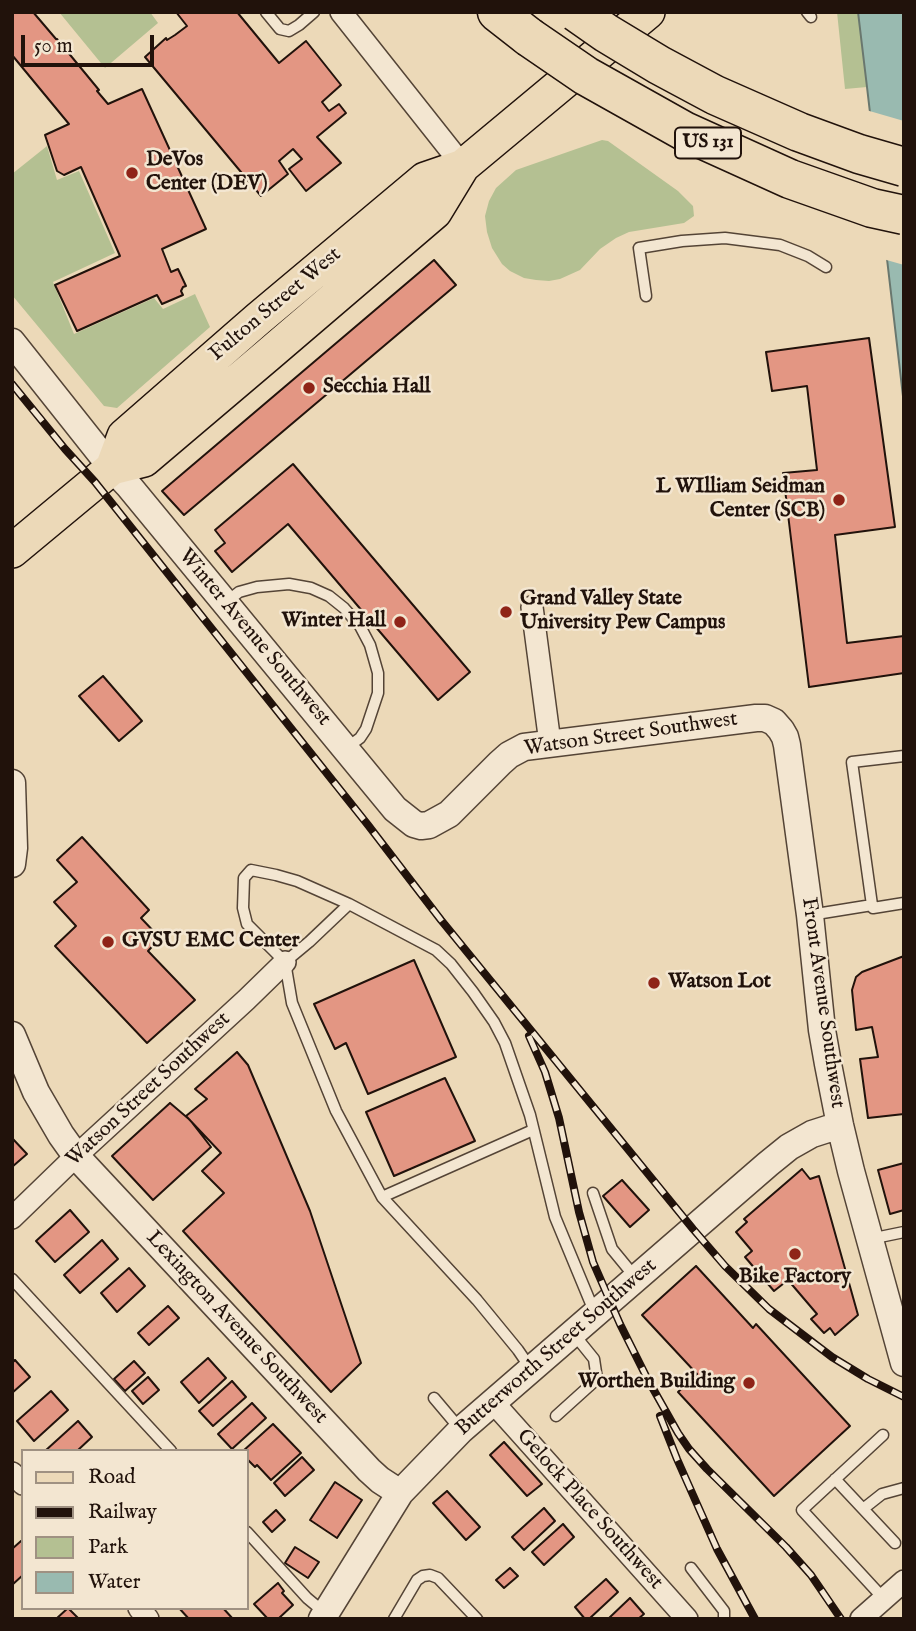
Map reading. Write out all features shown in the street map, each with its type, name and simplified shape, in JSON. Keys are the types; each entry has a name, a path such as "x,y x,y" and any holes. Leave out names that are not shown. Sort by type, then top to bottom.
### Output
{"highway":[{"name":"US 131","path":"497,12 586,76 684,131 790,179 872,208 904,215"},
{"name":"US 131","path":"576,12 659,65 715,95 799,132 904,167"}],"main road":[{"name":"Fulton Street West","path":"12,551 112,468 144,460 435,212 463,166 648,12"}],"street":[{"path":"341,12 463,166"},
{"name":"Winter Avenue Southwest","path":"12,342 112,468 395,809"},
{"path":"532,607 550,743"},
{"name":"Watson Street Southwest","path":"395,809 421,826 440,820 457,807 509,755 524,747 756,718 774,722"},
{"name":"Front Avenue Southwest","path":"774,722 785,737 787,745 810,915 822,1030 840,1125 903,1360"},
{"path":"12,783 12,864"},
{"name":"Watson Street Southwest","path":"12,1218 285,962"},
{"name":"Lexington Avenue Southwest","path":"12,1035 36,1092 76,1156 369,1470 400,1493"},
{"name":"Butterworth Street Southwest","path":"327,1617 400,1493 461,1430 789,1147 812,1134 840,1125"},
{"name":"Gelock Place Southwest","path":"492,1401 687,1619"},
{"path":"860,1619 904,1581"}],"lane":[{"path":"267,12 280,29 289,31 313,12"},
{"path":"646,296 639,248 682,241 725,238 780,245 808,256 826,267"},
{"path":"225,603 239,593 257,587 289,584 312,588 329,596 344,607 360,626 370,645 378,673 378,693 366,729 360,738 345,749"},
{"path":"872,905 852,762 904,755"},
{"path":"531,1369 477,1300 382,1196 337,1111 292,1003 285,962 247,924 243,908 244,878 251,870 297,881 349,904 436,950 474,992 505,1043 530,1115 555,1217 595,1314"},
{"path":"810,915 904,903"},
{"path":"285,962 349,904"},
{"path":"382,1196 533,1130"},
{"path":"593,1193 612,1249 636,1279"},
{"path":"870,1239 904,1231"},
{"path":"12,1279 170,1449"},
{"path":"556,1416 597,1379 594,1359 573,1333"},
{"path":"434,1398 461,1430"},
{"path":"883,1435 802,1510 884,1599"},
{"path":"835,1479 895,1543"},
{"path":"863,1509 882,1494 904,1488"},
{"path":"248,1533 327,1617"},
{"path":"691,1569 724,1611 724,1619"},
{"path":"394,1619 417,1580 430,1575 438,1578 477,1619"}],"green space":[{"path":"59,12 150,12 158,23 105,68"},
{"path":"837,12 858,12 867,87 845,89"},
{"path":"602,140 608,141 678,191 693,206 694,216 684,223 629,232 616,238 600,249 580,270 560,279 536,280 510,271 492,248 487,232 485,216 496,188 516,170"},
{"path":"47,146 57,180 79,171 115,253 53,282 74,334 154,298 163,309 195,294 210,327 117,408 104,406 12,295 12,174"}],"water":[{"path":"858,12 904,12 904,405 867,87"}],"pier":[{"path":"866,110 904,121 904,265 883,259"}],"building":[{"name":"DeVos Center (DEV)","path":"12,12 33,12 108,104 142,89 206,229 162,249 171,272 178,269 186,286 181,291 183,295 162,304 157,295 77,331 55,285 120,256 81,167 64,175 57,171 45,135 69,124 12,55"},
{"name":"DeVos Center (DEV)","path":"176,12 237,12 279,63 306,41 341,85 322,102 329,111 339,104 346,113 317,137 341,163 306,191 289,169 302,159 293,149 279,161 288,174 261,196 145,57 166,38 167,40 187,26"},
{"name":"Secchia Hall","path":"434,260 456,285 184,515 162,491"},
{"name":"L WIlliam Seidman Center (SCB)","path":"869,338 895,527 835,535 847,643 904,636 904,673 809,687 783,473 817,470 807,386 772,391 766,352"},
{"name":"Winter Hall","path":"293,464 470,672 438,700 288,524 232,572 215,551 225,543 215,530"},
{"path":"103,676 142,721 119,741 79,696"},
{"name":"GVSU EMC Center","path":"82,837 149,910 141,918 160,938 148,951 195,1000 147,1043 55,946 76,926 54,902 77,882 57,860"},
{"path":"904,956 904,1114 868,1118 860,1059 878,1057 872,1027 856,1030 852,990 856,977 862,972"},
{"path":"414,960 456,1057 368,1094 346,1043 335,1049 314,1004"},
{"path":"237,1052 248,1065 310,1211 361,1363 331,1392 183,1231 224,1193 202,1171 221,1153 186,1116 207,1099 195,1089"},
{"path":"445,1078 475,1141 394,1176 366,1112"},
{"path":"170,1103 190,1120 211,1147 153,1200 112,1156"},
{"path":"12,1138 27,1154 12,1167"},
{"path":"904,1163 904,1210 890,1214 878,1170"},
{"name":"Bike Factory","path":"802,1169 810,1179 819,1176 858,1315 835,1335 830,1328 824,1333 811,1319 817,1314 788,1280 774,1291 745,1257 752,1251 736,1232 747,1222 744,1219"},
{"path":"622,1180 649,1210 630,1227 603,1196"},
{"path":"70,1210 89,1232 55,1262 36,1241"},
{"path":"102,1240 118,1259 80,1293 64,1275"},
{"name":"Worthen Building","path":"696,1266 753,1328 756,1324 850,1426 774,1496 678,1392 697,1374 642,1315"},
{"path":"129,1268 145,1286 117,1312 101,1293"},
{"path":"168,1306 179,1318 149,1345 138,1333"},
{"path":"208,1358 226,1378 199,1403 181,1382"},
{"path":"15,1360 30,1377 12,1393 12,1363"},
{"path":"134,1361 145,1373 125,1391 114,1379"},
{"path":"148,1377 159,1390 143,1404 132,1391"},
{"path":"232,1381 246,1397 213,1426 199,1411"},
{"path":"51,1391 68,1410 34,1441 17,1421"},
{"path":"252,1403 266,1418 232,1449 218,1434"},
{"path":"78,1421 92,1437 79,1449 47,1449"},
{"path":"273,1424 301,1453 271,1480 257,1465 255,1467 248,1460 248,1449 245,1449"},
{"path":"504,1442 542,1484 527,1496 490,1455"},
{"path":"302,1457 314,1470 285,1496 274,1483"},
{"path":"335,1482 362,1500 337,1538 310,1520"},
{"path":"447,1491 480,1527 466,1540 433,1503"},
{"path":"544,1508 555,1521 524,1550 512,1537"},
{"path":"276,1510 285,1520 272,1532 263,1522"},
{"path":"563,1524 574,1537 544,1565 532,1552"},
{"path":"21,1541 21,1577 12,1585 12,1549"},
{"path":"295,1547 319,1562 308,1578 285,1563"},
{"path":"510,1568 518,1576 504,1588 496,1580"},
{"path":"606,1579 618,1592 589,1619 585,1619 575,1607"},
{"path":"278,1583 284,1591 282,1593 293,1605 278,1619 268,1619 254,1604"},
{"path":"630,1598 644,1614 638,1619 608,1619"},
{"path":"66,1610 70,1610 79,1619 56,1619"},
{"path":"181,1610 225,1610 233,1619 189,1619"}],"railway":[{"path":"12,384 95,482 441,920 725,1266 769,1309 832,1357 904,1397"},
{"path":"529,1036 545,1072 559,1118 579,1212 593,1262 647,1378 689,1449 786,1547 811,1575 841,1619"},
{"path":"660,1416 717,1549 755,1619"}],"place":[{"name":"DeVos Center (DEV)","path":"132,173"},
{"name":"Secchia Hall","path":"309,388"},
{"name":"L WIlliam Seidman Center (SCB)","path":"839,500"},
{"name":"Grand Valley State University Pew Campus","path":"506,612"},
{"name":"Winter Hall","path":"400,622"},
{"name":"GVSU EMC Center","path":"108,942"},
{"name":"Watson Lot","path":"654,983"},
{"name":"Bike Factory","path":"795,1254"},
{"name":"Worthen Building","path":"749,1383"}]}
